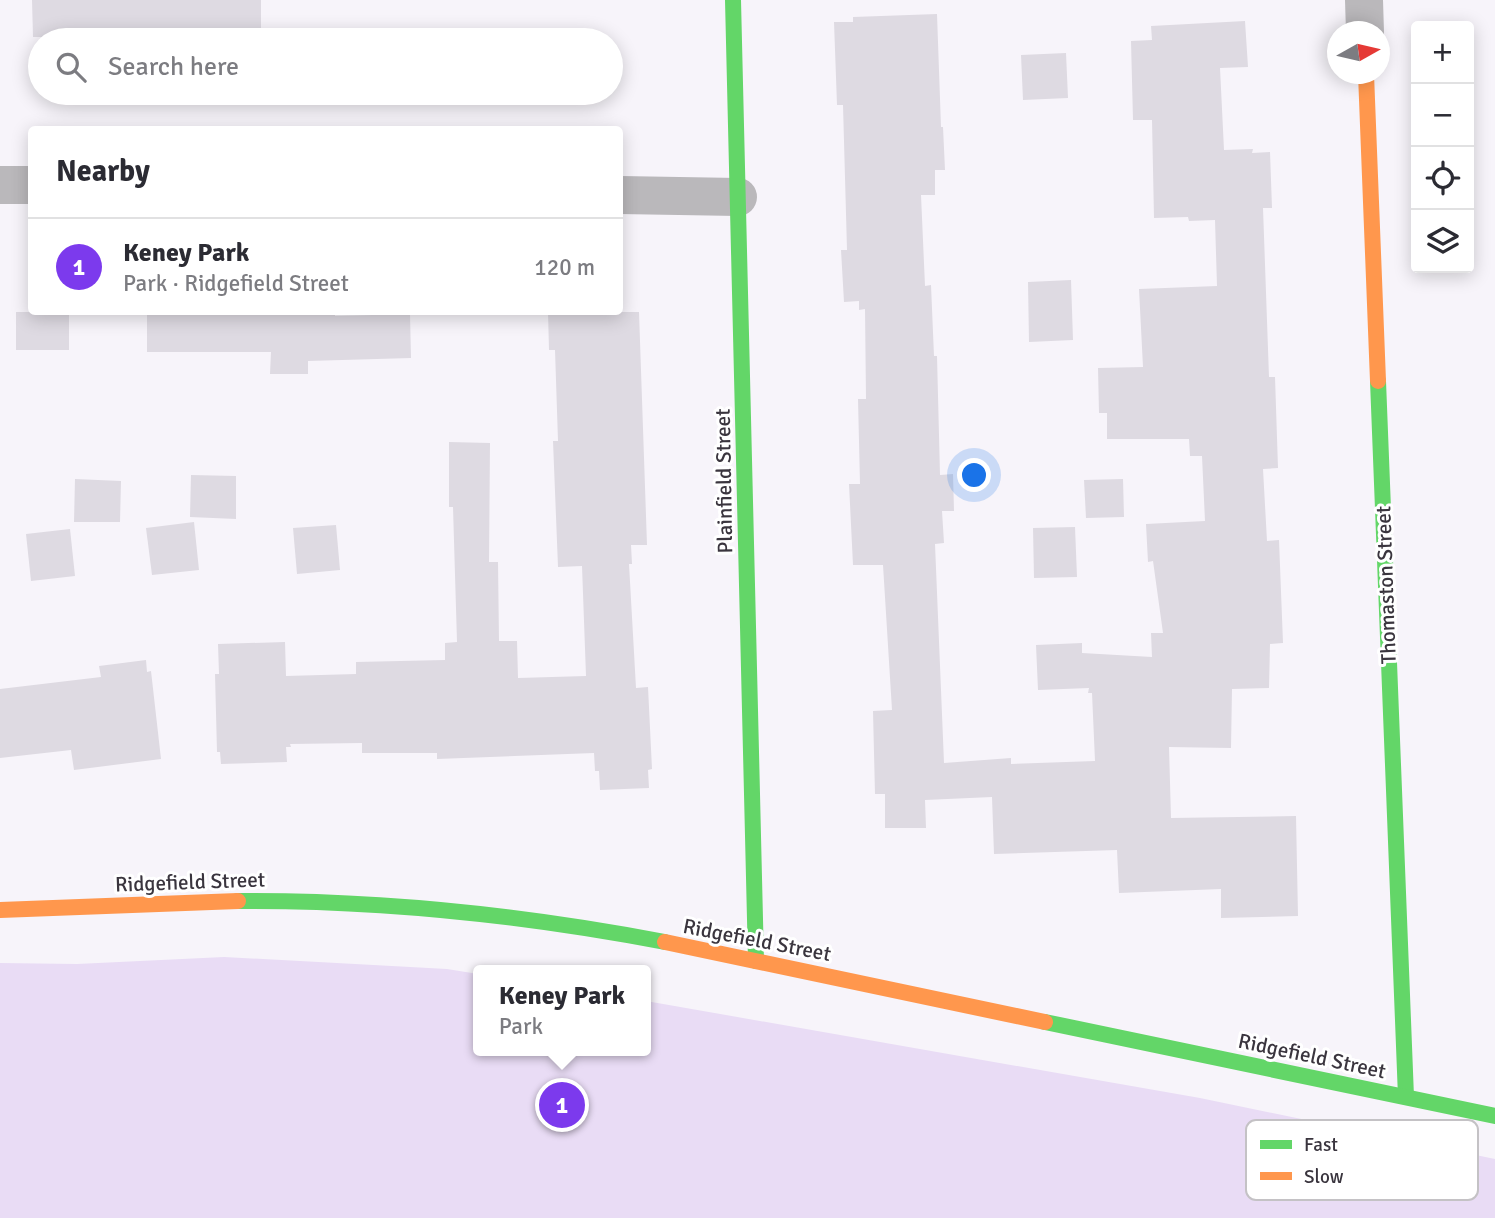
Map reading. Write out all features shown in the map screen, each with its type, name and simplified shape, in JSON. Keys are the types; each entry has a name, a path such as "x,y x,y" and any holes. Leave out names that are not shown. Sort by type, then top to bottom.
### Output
{"street":[{"name":"Plainfield Street","path":"733,0 756,961"},
{"path":"1364,0 1365,21"},
{"name":"Thomaston Street","path":"1366,84 1406,1097"},
{"path":"0,185 28,185"},
{"path":"623,195 738,197"},
{"name":"Ridgefield Street","path":"0,910 195,901 312,900 415,906 538,920 756,961 1495,1116"}],"shaded area":[{"path":"224,957 447,969 473,973 473,1056 651,1056 651,1002 1200,1098 1306,1120 1246,1120 1246,1200 1478,1200 1478,1155 1495,1159 1495,1218 0,1218 0,963 77,964"}],"building":[{"path":"32,0 261,0 261,28 33,28"},
{"path":"937,14 945,170 935,170 935,195 921,195 925,286 931,285 934,356 937,356 940,475 953,474 954,511 942,511 944,543 935,544 944,763 1011,758 1011,764 1095,761 1092,693 1088,693 1089,688 1038,690 1036,645 1082,643 1082,653 1152,657 1151,633 1163,633 1153,561 1148,562 1146,524 1205,521 1202,456 1190,456 1189,439 1107,439 1107,413 1099,413 1098,368 1143,367 1139,289 1217,286 1215,220 1189,221 1188,217 1154,218 1152,120 1133,120 1131,41 1152,40 1151,26 1245,21 1248,67 1220,68 1224,150 1253,149 1252,153 1270,152 1272,208 1263,208 1269,377 1275,377 1278,468 1263,469 1267,541 1279,540 1283,643 1270,644 1269,688 1232,689 1231,748 1169,747 1171,818 1296,816 1298,916 1221,918 1221,889 1119,893 1117,850 994,854 992,797 925,800 926,828 885,828 885,794 875,794 873,711 892,710 883,565 853,565 849,484 860,484 858,399 866,399 865,309 859,310 859,301 844,302 841,250 847,250 843,105 837,105 834,22 853,22 853,17"},
{"path":"1066,53 1068,98 1023,100 1021,55"},
{"path":"1071,280 1073,340 1029,342 1028,282"},
{"path":"16,312 28,312 28,315 69,315 69,350 16,350"},
{"path":"623,312 639,312 647,545 631,545 632,564 629,564 636,688 648,687 652,769 648,770 649,788 600,790 594,753 437,759 437,753 362,753 362,743 290,744 291,747 286,747 287,762 221,764 220,752 217,752 215,674 219,674 218,644 285,642 286,676 356,674 356,662 445,660 445,643 457,642 453,507 449,507 449,442 490,443 489,562 498,562 499,641 517,641 518,678 586,676 582,566 558,567 553,441 558,441 555,350 549,350 548,315 623,315"},
{"path":"147,315 410,315 411,358 308,361 308,374 270,374 271,352 147,352"},
{"path":"191,475 236,476 236,519 190,517"},
{"path":"75,479 121,481 120,522 74,522"},
{"path":"1123,479 1124,517 1086,518 1084,480"},
{"path":"194,522 199,570 152,575 146,528"},
{"path":"336,525 340,570 297,574 293,528"},
{"path":"1075,527 1077,577 1034,578 1033,528"},
{"path":"70,529 75,576 31,581 26,534"},
{"path":"146,660 147,672 151,671 161,759 74,770 71,750 0,758 0,689 101,677 99,666"}],"traffic: fast":[{"path":"733,0 756,961"},
{"path":"1378,381 1406,1097"},
{"path":"238,901 346,903 452,911 559,924 665,942"},
{"path":"1045,1022 1495,1116"}],"traffic: slow":[{"path":"1366,84 1378,381"},
{"path":"0,910 238,901"},
{"path":"665,942 1045,1022"}],"place":[{"name":"Keney Park","path":"562,1105"}]}
